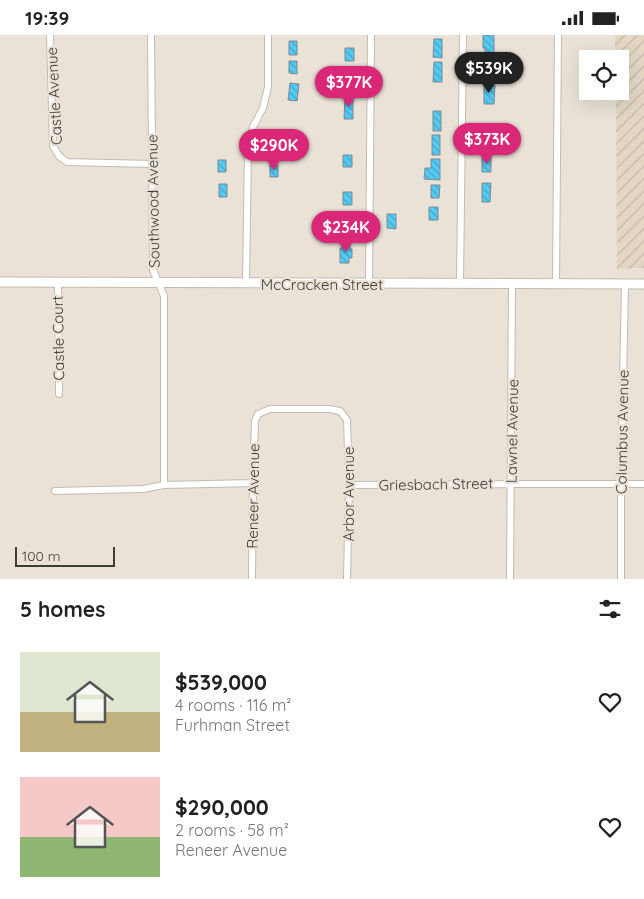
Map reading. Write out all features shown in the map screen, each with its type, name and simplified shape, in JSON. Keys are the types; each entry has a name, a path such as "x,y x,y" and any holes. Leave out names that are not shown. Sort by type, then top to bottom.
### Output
{"street":[{"name":"Castle Avenue","path":"50,35 53,146 59,156 67,162 152,164"},
{"name":"Southwood Avenue","path":"150,35 153,270 164,297 164,485"},
{"path":"246,284 248,148 253,127 263,108 268,87 268,35"},
{"path":"368,283 371,35"},
{"path":"460,283 463,35"},
{"path":"556,284 558,35"},
{"name":"McCracken Street","path":"0,282 644,284"},
{"name":"Castle Court","path":"58,283 59,394"},
{"name":"Lawnel Avenue","path":"510,579 512,284"},
{"name":"Columbus Avenue","path":"621,579 624,284"},
{"name":"Reneer Avenue","path":"252,579 255,421 258,414 270,409 329,409 340,411"},
{"name":"Arbor Avenue","path":"340,411 347,420 349,485 347,579"},
{"path":"55,491 143,489 164,485 253,483"},
{"name":"Griesbach Street","path":"349,485 644,485"}],"shaded area":[{"path":"615,35 644,35 644,268 617,269 616,100 629,100 629,50 615,50"}],"building":[{"path":"483,35 494,35 494,53 485,53"},
{"path":"434,39 442,39 442,58 433,57"},
{"path":"289,41 297,41 297,55 289,55"},
{"path":"345,48 354,48 354,61 345,61"},
{"path":"484,60 493,60 493,68 496,68 496,80 486,80"},
{"path":"289,61 297,61 297,74 289,73"},
{"path":"434,62 442,62 442,82 433,82"},
{"path":"345,69 353,69 353,89 345,89"},
{"path":"290,83 299,84 297,101 288,100"},
{"path":"484,85 495,85 494,104 484,104"},
{"path":"345,96 353,96 353,119 344,119"},
{"path":"433,111 441,111 441,131 433,131"},
{"path":"273,131 281,131 281,150 273,150"},
{"path":"432,135 440,135 440,155 432,155"},
{"path":"483,135 491,135 491,155 482,154"},
{"path":"343,155 352,155 352,167 343,167"},
{"path":"482,158 491,158 491,172 482,172"},
{"path":"431,159 440,159 440,180 424,179 425,168 431,168"},
{"path":"218,160 226,160 226,172 218,172"},
{"path":"270,165 278,165 278,177 270,177"},
{"path":"482,183 491,183 490,202 482,202"},
{"path":"219,184 227,184 227,197 219,197"},
{"path":"431,185 440,185 439,198 431,198"},
{"path":"343,192 352,192 352,205 343,205"},
{"path":"429,207 438,207 438,220 429,220"},
{"path":"387,214 396,214 396,229 387,228"},
{"path":"343,221 352,222 352,234 343,234"},
{"path":"342,242 350,242 352,258 349,258 349,263 340,263"}]}
